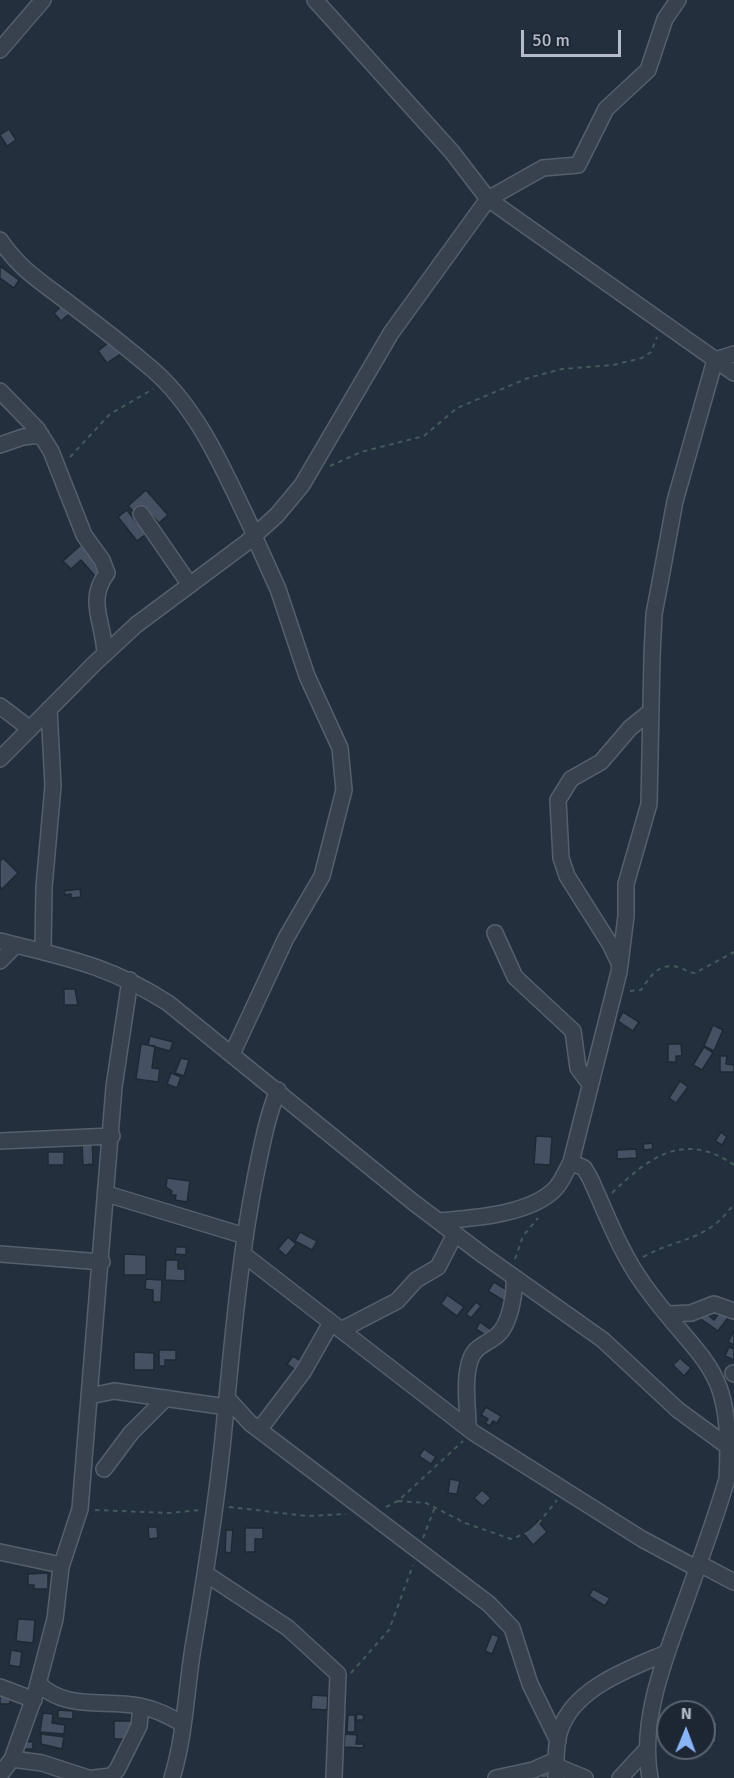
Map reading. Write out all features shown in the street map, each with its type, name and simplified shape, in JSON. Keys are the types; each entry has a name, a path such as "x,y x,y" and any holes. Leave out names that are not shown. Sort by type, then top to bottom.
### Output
{"street":[{"path":"0,50 44,0"},
{"path":"315,0 452,152 488,199 734,373"},
{"path":"0,759 136,625 254,536 277,515 302,485 391,333 488,199 543,168 579,165 606,109 648,70 665,19 678,0"},
{"path":"2,247 30,276 69,302 169,386 191,413 254,536 278,590 307,676 340,748 344,790 322,876 286,938 232,1054"},
{"path":"715,360 734,354"},
{"path":"439,1221 494,1215 539,1199 555,1190 571,1162 583,1125 590,1083 620,965 626,916 626,884 649,804 654,615 675,501 715,360"},
{"path":"0,391 40,435 59,468 84,535 102,560 107,573 99,584 95,597 104,634 105,654"},
{"path":"0,445 23,437 40,435"},
{"path":"141,514 190,585"},
{"path":"0,706 30,729"},
{"path":"43,950 44,887 53,786 49,709"},
{"path":"620,965 610,944 567,876 560,848 558,800 571,779 601,762 630,728 651,711"},
{"path":"495,933 515,977 573,1031 578,1068 590,1083"},
{"path":"0,941 43,950 104,968 130,980 168,1003 455,1234 603,1340 678,1410 733,1451"},
{"path":"0,961 16,945"},
{"path":"0,1775 12,1759 34,1700 55,1619 62,1565 80,1509 102,1262 114,1087 130,980"},
{"path":"172,1778 183,1724 206,1574 245,1236 269,1112 278,1090"},
{"path":"0,1141 112,1136"},
{"path":"571,1162 584,1168 630,1264 723,1378 732,1412 733,1451 728,1479 666,1653 649,1719 646,1750 650,1778"},
{"path":"107,1194 245,1236"},
{"path":"259,1430 336,1327 397,1300 416,1280 438,1267 455,1234"},
{"path":"0,1254 102,1262"},
{"path":"243,1254 471,1430 642,1539 734,1582"},
{"path":"471,1430 468,1373 471,1357 478,1347 502,1332 515,1299 513,1277"},
{"path":"669,1314 691,1313 714,1304 734,1311"},
{"path":"90,1396 114,1391 166,1398 227,1402 259,1430 489,1604 506,1620 519,1646 530,1684 558,1741"},
{"path":"104,1469 131,1433 166,1398"},
{"path":"0,1552 62,1565"},
{"path":"206,1574 288,1628 338,1674 334,1778"},
{"path":"556,1768 562,1723 574,1704 585,1694 666,1653"},
{"path":"38,1683 48,1693 62,1699 141,1707 168,1715 183,1724"},
{"path":"0,1688 34,1700"},
{"path":"94,1778 111,1776 117,1770 139,1726 141,1707"},
{"path":"620,1778 646,1750"},
{"path":"12,1759 42,1763 88,1778"},
{"path":"496,1778 533,1770 556,1768 585,1778"}],"path":[{"path":"327,468 361,452 424,436 457,408 528,378 562,369 613,364 642,358 651,352 656,343 661,320"},
{"path":"59,468 110,414 160,385"},
{"path":"615,989 639,991 646,978 659,968 680,968 695,973 734,952"},
{"path":"601,1203 645,1162 671,1152 702,1151 716,1154 734,1165"},
{"path":"630,1264 662,1247 708,1231 723,1219 734,1204"},
{"path":"513,1277 518,1246 540,1216"},
{"path":"80,1509 169,1513 214,1507 307,1516 367,1512 398,1501 471,1430"},
{"path":"398,1501 435,1507 465,1523 511,1539 524,1536 532,1531 564,1491"},
{"path":"423,1540 435,1507"},
{"path":"337,1690 389,1630 414,1563"}],"building":[{"path":"9,129 16,140 7,146 0,135"},
{"path":"0,266 19,280 14,288 0,278"},
{"path":"69,299 76,308 61,321 54,313"},
{"path":"112,340 122,353 107,363 98,351"},
{"path":"146,490 168,515 159,523 144,507 136,514 128,506"},
{"path":"127,510 137,523 141,519 150,531 137,541 118,517"},
{"path":"82,544 104,568 95,576 81,560 71,569 63,561"},
{"path":"3,858 18,873 2,889 0,887 0,861"},
{"path":"80,889 81,897 71,898 71,894 65,895 64,891"},
{"path":"64,989 75,989 78,1005 64,1005"},
{"path":"623,1012 639,1022 633,1031 618,1021"},
{"path":"713,1025 723,1030 714,1051 704,1046"},
{"path":"150,1036 173,1042 170,1051 148,1045"},
{"path":"141,1044 155,1046 152,1068 160,1069 158,1082 136,1079"},
{"path":"668,1044 681,1044 682,1056 676,1056 676,1062 668,1062"},
{"path":"704,1047 713,1053 702,1070 693,1065"},
{"path":"720,1056 727,1056 726,1064 734,1065 734,1072 720,1072"},
{"path":"181,1058 189,1060 184,1076 175,1073"},
{"path":"171,1073 181,1077 177,1088 167,1084"},
{"path":"680,1081 688,1087 676,1103 669,1098"},
{"path":"92,1131 93,1164 83,1165 82,1144"},
{"path":"721,1132 727,1137 722,1145 715,1141"},
{"path":"536,1136 552,1137 550,1165 534,1164"},
{"path":"652,1143 653,1149 644,1150 643,1144"},
{"path":"636,1149 637,1158 617,1159 617,1150"},
{"path":"48,1152 64,1152 64,1165 48,1165"},
{"path":"167,1178 190,1181 187,1202 175,1200 176,1195 171,1195 172,1191 166,1187"},
{"path":"300,1232 317,1241 312,1250 295,1241"},
{"path":"288,1237 296,1244 286,1256 278,1249"},
{"path":"176,1247 186,1247 186,1255 175,1254"},
{"path":"124,1254 146,1255 146,1275 124,1275"},
{"path":"166,1260 178,1260 178,1269 185,1269 185,1281 165,1280"},
{"path":"146,1279 162,1280 161,1302 153,1302 153,1290 145,1289"},
{"path":"494,1282 515,1295 509,1304 488,1291"},
{"path":"447,1295 464,1307 457,1316 441,1304"},
{"path":"476,1302 481,1306 471,1318 466,1314"},
{"path":"722,1309 730,1315 718,1331 698,1317 703,1311 714,1320"},
{"path":"480,1322 491,1330 487,1336 476,1329"},
{"path":"734,1331 734,1345 728,1342"},
{"path":"729,1347 734,1349 734,1360 725,1356"},
{"path":"159,1350 176,1350 176,1360 165,1360 165,1366 159,1366"},
{"path":"134,1352 154,1353 154,1370 134,1370"},
{"path":"293,1356 303,1363 297,1371 287,1364"},
{"path":"680,1358 691,1368 684,1376 673,1365"},
{"path":"486,1407 501,1416 497,1423 493,1421 490,1426 485,1423 488,1419 481,1415"},
{"path":"424,1449 436,1457 431,1464 419,1456"},
{"path":"450,1479 460,1481 457,1494 448,1493"},
{"path":"482,1490 491,1498 483,1506 474,1498"},
{"path":"538,1521 547,1532 533,1545 524,1534"},
{"path":"148,1527 157,1527 158,1538 149,1539"},
{"path":"245,1528 263,1528 263,1539 255,1539 255,1552 245,1552"},
{"path":"226,1530 233,1530 231,1553 225,1552"},
{"path":"48,1573 48,1589 34,1589 34,1585 28,1585 28,1574"},
{"path":"593,1589 610,1598 605,1606 589,1596"},
{"path":"18,1619 35,1620 33,1643 16,1641"},
{"path":"492,1634 499,1637 492,1654 485,1651"},
{"path":"11,1650 22,1652 20,1667 9,1665"},
{"path":"0,1695 10,1695 10,1704 0,1704"},
{"path":"312,1695 328,1696 327,1710 311,1709"},
{"path":"58,1710 73,1711 73,1719 58,1718"},
{"path":"43,1713 53,1714 52,1723 65,1725 64,1734 40,1732"},
{"path":"357,1714 364,1715 363,1720 356,1720"},
{"path":"348,1715 355,1715 355,1732 347,1732"},
{"path":"114,1721 134,1721 134,1739 114,1739"},
{"path":"41,1734 64,1737 62,1749 41,1744"},
{"path":"345,1734 357,1735 356,1744 364,1744 363,1748 344,1747"},
{"path":"20,1741 33,1742 33,1749 20,1749"},
{"path":"541,1772 550,1773 550,1778 540,1778"}]}
